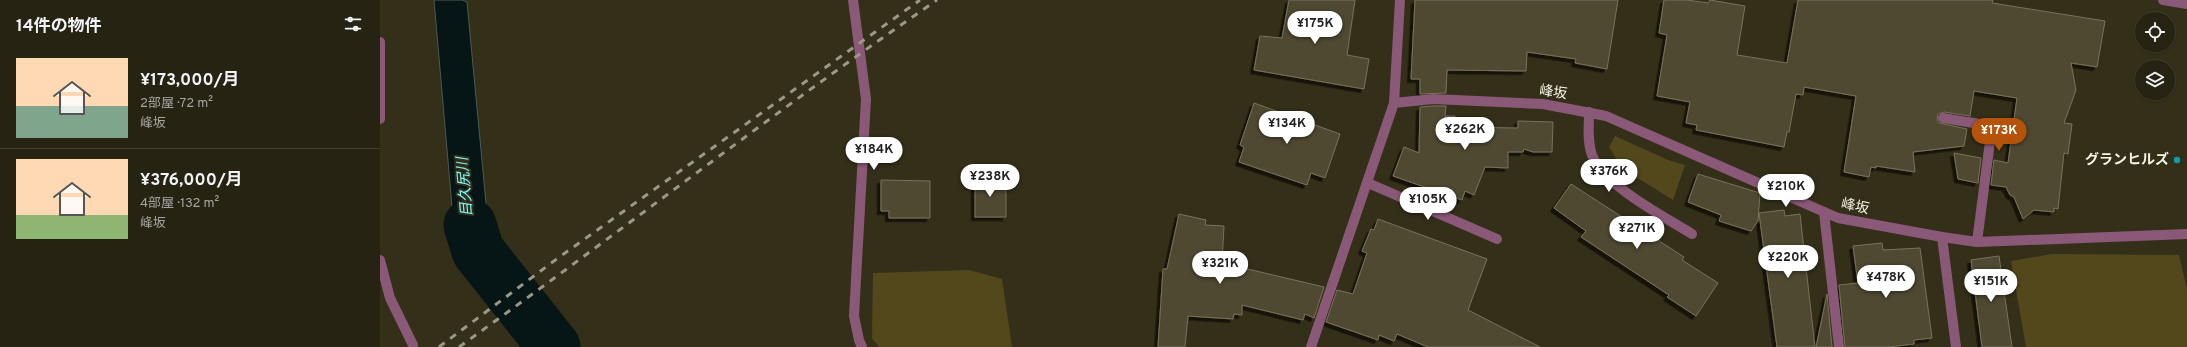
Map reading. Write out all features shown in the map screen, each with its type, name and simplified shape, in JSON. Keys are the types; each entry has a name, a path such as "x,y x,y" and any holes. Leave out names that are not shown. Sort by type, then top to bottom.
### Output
{"street":[{"path":"854,0 866,100 854,316 862,347"},
{"path":"1311,347 1394,103 1400,0"},
{"path":"2164,0 2187,4"},
{"path":"380,42 380,119"},
{"name":"峰坂","path":"1394,103 1433,99 1543,104 1606,116 1838,218 1942,237 1977,242 2187,234"},
{"path":"1589,112 1592,155 1605,176 1692,234"},
{"path":"1943,118 1992,126 1977,242"},
{"path":"1368,183 1497,239"},
{"path":"1824,212 1839,347"},
{"path":"1942,237 1956,347"},
{"path":"380,260 390,298 413,345"}],"shaded area":[{"path":"1615,136 1668,160 1685,165 1673,200 1623,169 1609,147"},
{"path":"2052,254 2179,255 2187,289 2187,347 2026,347 2011,261"},
{"path":"969,270 1002,279 1012,347 879,347 872,338 873,273"}],"water":[{"path":"434,0 462,0 467,2 486,203 479,207 479,228 487,247 520,278 491,299 464,257 454,230"},
{"path":"549,311 571,347 521,347 515,339"}],"building":[{"path":"1289,0 1355,0 1347,55 1369,59 1364,89 1254,70 1260,36 1282,38"},
{"path":"1415,0 1618,0 1607,69 1575,63 1576,59 1527,52 1526,71 1447,70 1446,93 1420,94 1420,79 1411,79"},
{"path":"1664,0 1687,0 1708,3 1710,0 1745,6 1737,55 1787,63 1798,0 1993,0 1992,3 2105,21 2097,67 2071,63 2076,90 2064,123 2072,124 2068,154 2064,153 2058,209 2054,208 2054,212 2034,210 2023,219 2014,197 2010,195 2006,187 1991,185 1994,160 2008,163 2017,98 1974,91 1970,116 1944,112 1938,114 1937,120 1939,123 1967,129 1964,146 1913,152 1915,172 1876,166 1876,168 1871,167 1869,177 1844,172 1856,96 1804,87 1803,95 1796,94 1789,132 1787,132 1784,147 1696,130 1697,125 1686,123 1690,102 1657,96 1667,35 1659,33"},
{"path":"1254,103 1340,134 1325,178 1311,173 1307,185 1239,162 1244,147 1240,145"},
{"path":"1446,106 1445,116 1455,116 1455,127 1518,128 1518,121 1553,122 1552,152 1533,152 1524,149 1523,152 1508,152 1508,168 1485,167 1474,195 1465,191 1462,200 1393,176 1404,147 1419,153 1420,107"},
{"path":"1954,153 1981,158 1978,183 1958,179"},
{"path":"1698,174 1760,193 1758,221 1751,231 1719,221 1721,215 1688,202"},
{"path":"881,180 930,181 930,218 889,218 889,211 881,211"},
{"path":"975,180 1006,180 1006,217 975,217"},
{"path":"1571,184 1684,257 1682,260 1718,283 1696,316 1667,297 1669,295 1581,237 1586,231 1554,208"},
{"path":"1784,210 1785,216 1800,214 1815,347 1777,347 1759,213"},
{"path":"1179,214 1206,220 1205,225 1224,226 1222,263 1324,287 1314,318 1305,314 1303,320 1242,305 1242,315 1234,314 1233,319 1188,316 1185,347 1158,347 1163,269 1167,269"},
{"path":"1378,219 1487,259 1468,310 1540,347 1428,347 1397,334 1394,341 1379,335 1378,340 1326,322 1337,290 1353,294 1367,253 1362,251 1371,229 1374,230"},
{"path":"1882,243 1883,250 1920,248 1932,338 1914,340 1914,344 1888,347 1845,347 1839,285 1858,283 1853,246"},
{"path":"1999,256 2012,347 1982,347 1971,260"},
{"path":"1827,294 1832,347 1816,347"}],"waterway":[{"name":"目久尻川","path":"470,225 478,251 554,347"}],"railway":[{"path":"439,347 558,258 920,0"},
{"path":"459,347 816,85 937,0"}],"place":[{"name":"グランヒルズ","path":"2177,160"}]}
